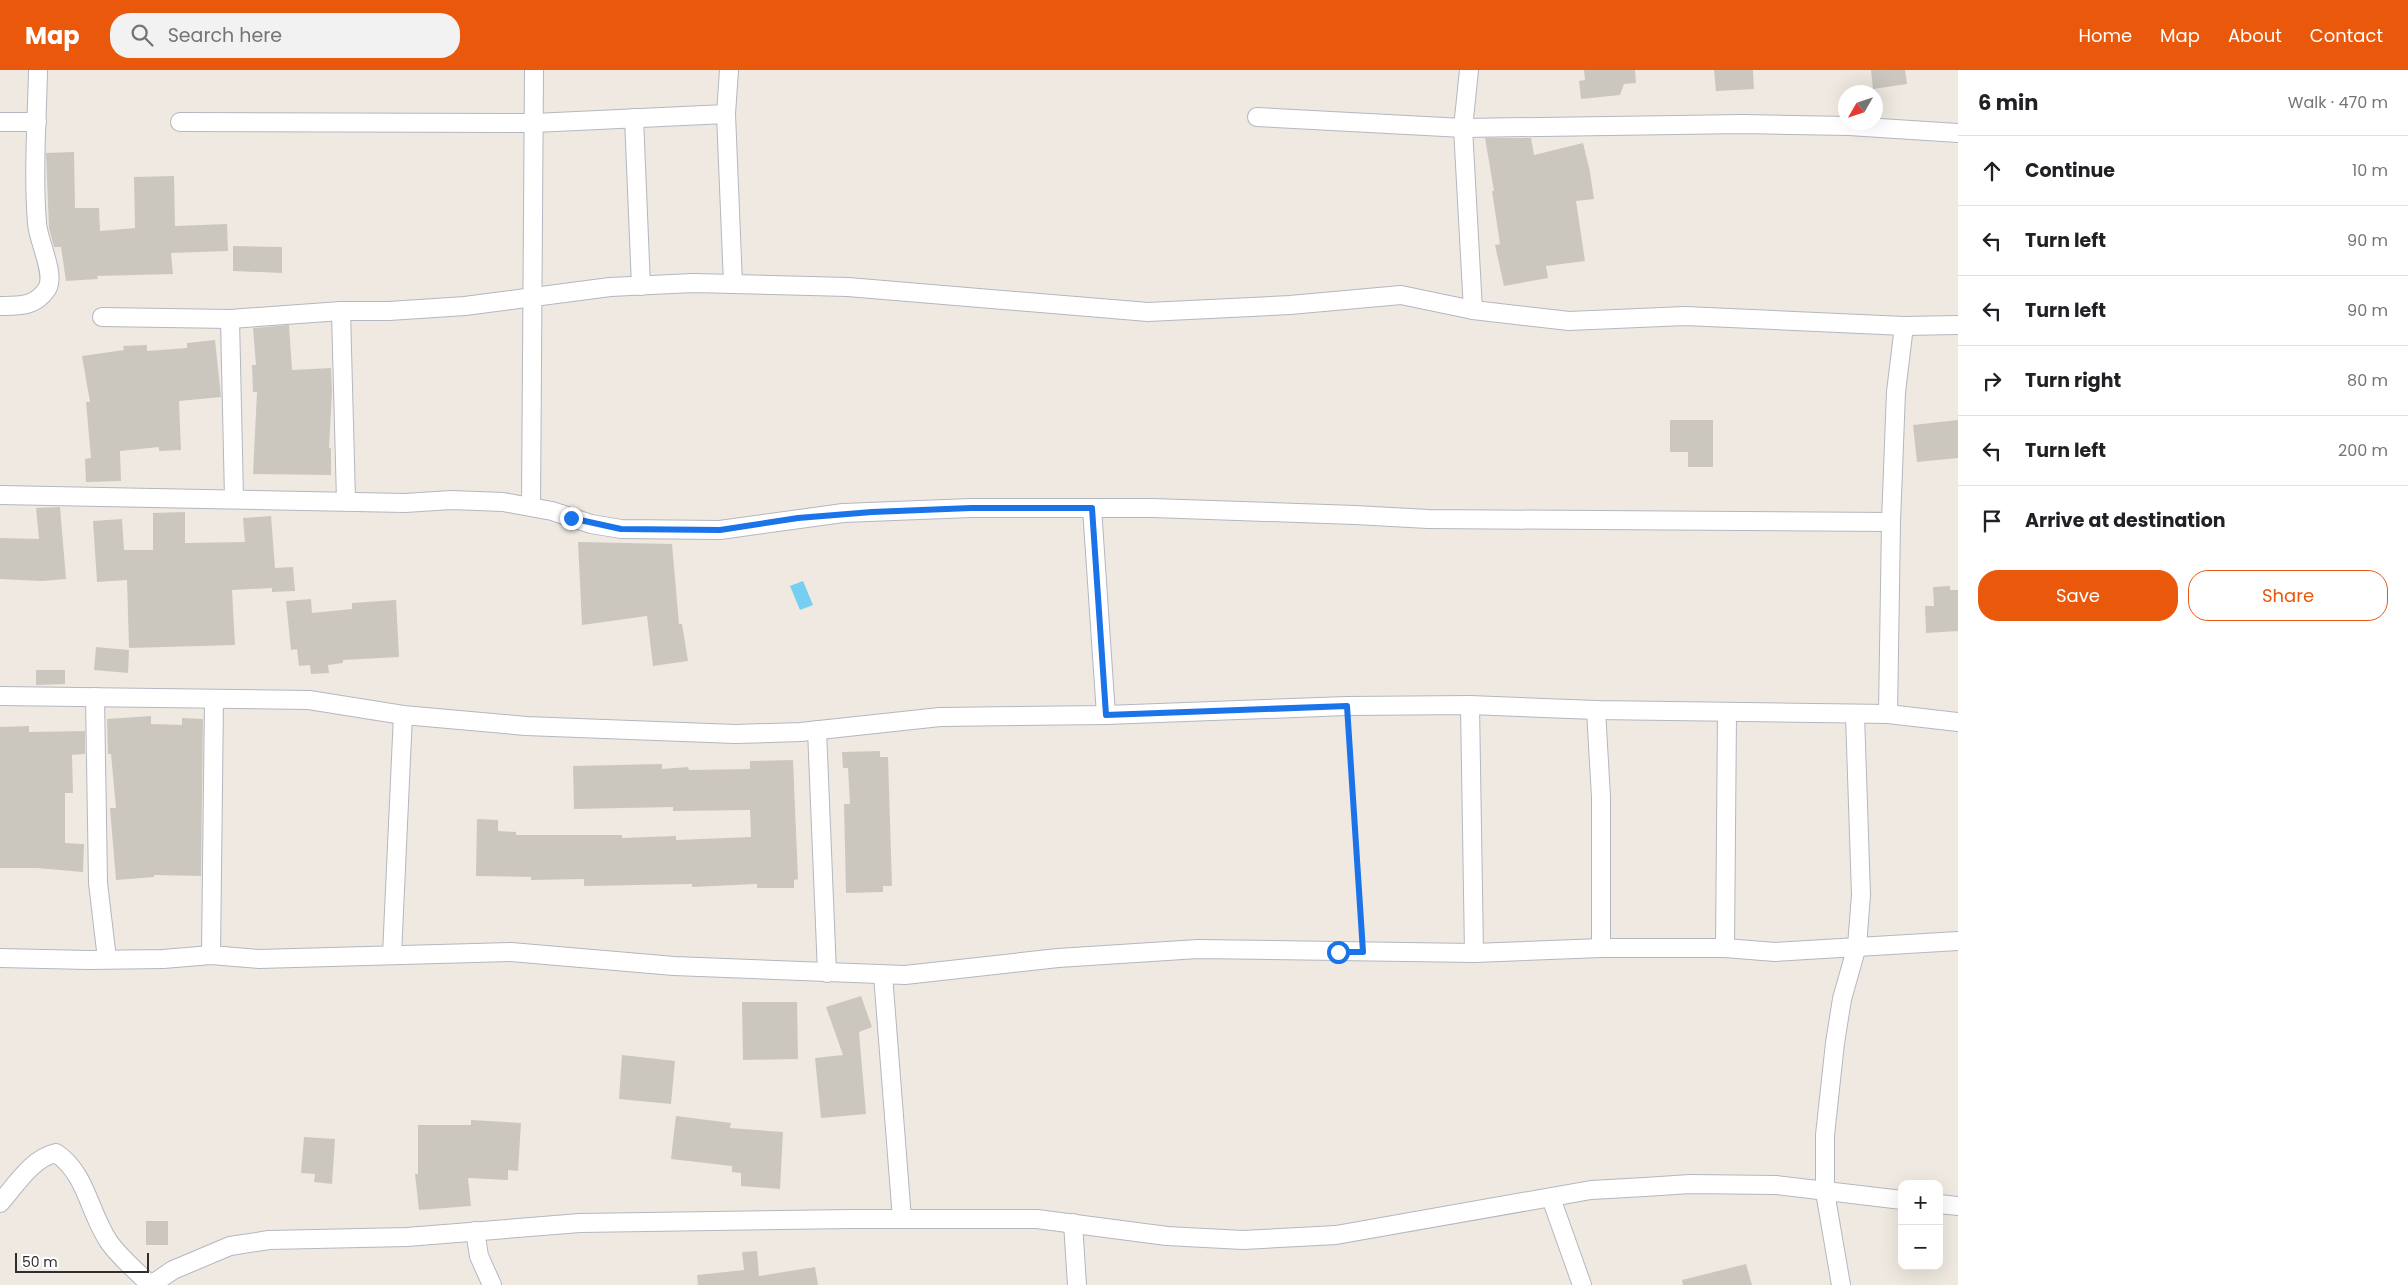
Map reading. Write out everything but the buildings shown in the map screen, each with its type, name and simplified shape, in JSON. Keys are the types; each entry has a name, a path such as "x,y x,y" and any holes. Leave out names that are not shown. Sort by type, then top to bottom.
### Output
{"street":[{"path":"0,306 28,305 37,300 47,288 50,278 37,224 38,70"},
{"path":"531,506 534,298 534,70"},
{"path":"729,70 726,114 733,284"},
{"path":"1469,70 1463,128 1473,310"},
{"path":"180,122 534,123 726,114"},
{"path":"1257,117 1463,128 1744,124 1849,126 1958,133"},
{"path":"634,118 641,286"},
{"path":"0,122 37,122"},
{"path":"102,317 230,319 341,311 390,311 534,298 610,287 693,283 848,287 1148,312 1290,305 1401,295 1473,310 1569,321 1685,316 1904,326 1958,325"},
{"path":"341,311 346,501"},
{"path":"230,319 234,498"},
{"path":"1888,714 1891,522 1896,392 1904,326"},
{"path":"0,495 234,498 405,503 451,500 503,502 531,506 591,524 621,529 720,530 798,518 872,512 971,508 1092,508 1355,514 1428,519 1891,522"},
{"path":"1092,508 1106,715"},
{"path":"0,696 309,700 403,714 604,730 735,734 817,730 940,717 1106,715 1347,706 1470,705 1596,710 1888,714 1958,722"},
{"path":"95,697 98,882 107,960"},
{"path":"211,955 214,699"},
{"path":"1470,705 1474,953"},
{"path":"1596,710 1601,797 1601,948"},
{"path":"1725,948 1727,712"},
{"path":"392,955 403,714"},
{"path":"1840,1285 1826,1192 1826,1110 1842,998 1857,946 1861,895 1854,714"},
{"path":"817,730 827,973"},
{"path":"0,958 107,960 163,959 211,955 259,958 511,952 674,966 905,975 1088,955 1198,949 1474,953 1601,948 1725,948 1775,952 1958,941"},
{"path":"883,975 902,1219"},
{"path":"0,1203 45,1155 56,1153 68,1161 79,1177 110,1243 150,1285 173,1270 230,1246 269,1240 407,1237 580,1223 1037,1219 1167,1236 1242,1240 1291,1239 1336,1235 1591,1190 1690,1184 1776,1185 1898,1200"},
{"path":"1551,1198 1582,1285"},
{"path":"1943,1204 1958,1206"},
{"path":"1073,1223 1078,1285"},
{"path":"475,1231 479,1256 492,1285"}],"path":[{"path":"1347,706 1363,952"}],"water":[{"path":"803,581 813,605 800,610 790,586"}],"route":[{"path":"571,518 591,524 621,529 720,530 844,513 971,508 1092,508 1106,715 1347,706 1363,952 1338,952"}]}
